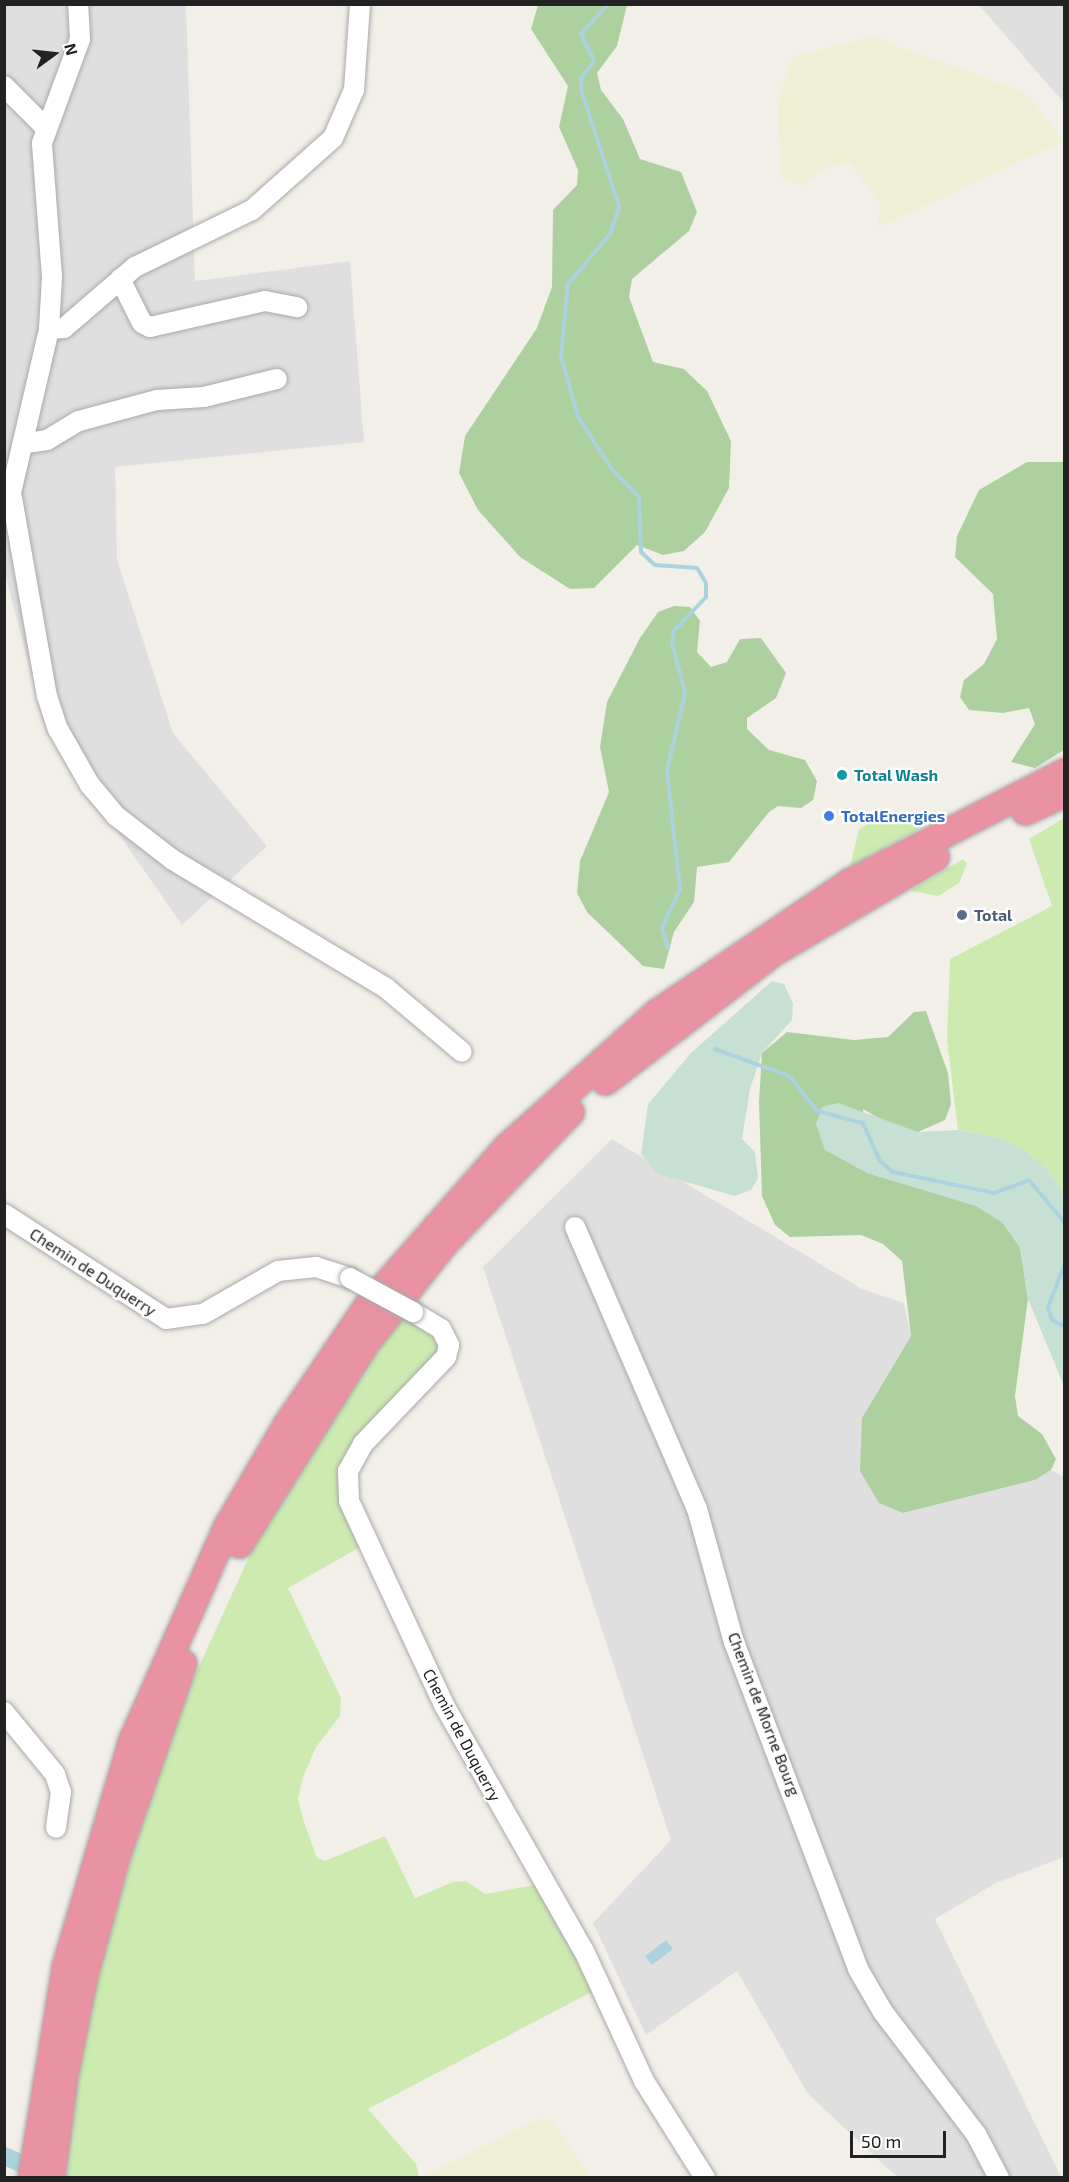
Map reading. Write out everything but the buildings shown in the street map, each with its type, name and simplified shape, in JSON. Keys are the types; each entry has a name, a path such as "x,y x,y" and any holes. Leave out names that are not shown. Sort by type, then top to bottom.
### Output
{"highway":[{"path":"47,2158 66,1967 132,1740 227,1526 286,1425 369,1303 506,1147 657,1012 849,882 1065,772"},
{"path":"31,2178 47,2158 84,1975 151,1745 192,1640 245,1534 363,1346 444,1243 521,1159 669,1028 772,952 863,897 1065,793"}],"street":[{"path":"78,4 80,39 71,75 45,127 44,188 52,277 49,329 26,443 8,507 47,696 74,760 103,801 174,860 386,988 462,1052"},
{"path":"49,329 64,328 120,279 252,210 333,138 354,90 360,4"},
{"path":"4,86 45,127"},
{"path":"120,279 142,323 150,327 265,301 297,308"},
{"path":"26,443 46,440 79,421 157,400 204,397 277,379"},
{"name":"Chemin de Duquerry","path":"4,1214 166,1319 203,1314 278,1271 316,1267 350,1278 413,1312 446,1336 446,1357 363,1444 348,1471 349,1501 444,1705 584,1951 644,2081 705,2178"},
{"name":"Chemin de Morne Bourg","path":"575,1227 697,1509 734,1642 858,1969 884,2012 976,2134 999,2178"},
{"path":"4,1712 55,1774 61,1792 56,1828"}],"shaded area":[{"path":"4,5 186,5 195,281 350,261 364,442 115,467 117,560 173,733 267,846 182,925 45,728 5,574"},
{"path":"979,5 1064,5 1064,103"},
{"path":"612,1139 862,1289 904,1303 911,1336 862,1418 903,1513 1035,1480 1051,1470 1064,1477 1064,1857 996,1883 935,1919 1061,2177 897,2177 808,2094 737,1971 646,2035 593,1923 671,1840 483,1267"}],"green space":[{"path":"538,5 627,5 617,46 597,73 601,90 623,119 640,159 681,172 697,212 689,231 632,279 629,297 653,362 684,369 707,391 731,441 729,488 705,532 684,551 663,555 637,545 594,588 570,589 520,557 478,510 459,473 465,436 537,328 552,287 553,210 577,185 578,170 559,127 568,86 531,29"},
{"path":"874,37 1025,92 1064,141 877,228 881,204 849,162 828,167 801,185 781,178 777,103 792,56"},
{"path":"1027,462 1064,462 1064,750 1035,768 1011,762 1035,724 1029,708 1003,713 969,710 960,697 964,680 984,664 997,639 993,594 955,557 957,536 979,490"},
{"path":"674,606 690,607 700,621 697,652 711,667 727,662 740,639 761,638 786,673 776,698 747,718 747,729 769,750 805,760 817,781 813,800 801,808 778,806 769,812 729,862 697,867 694,902 674,932 664,969 643,966 587,912 577,893 580,861 609,792 600,747 607,702 640,638 658,612"},
{"path":"878,818 925,826 850,867 859,829"},
{"path":"1064,818 1064,1195 1050,1173 999,1138 958,1130 947,1040 950,959 1052,906 1029,839"},
{"path":"963,859 967,864 959,883 938,896 910,891"},
{"path":"772,981 784,984 793,1003 792,1020 762,1053 750,1089 742,1139 755,1152 758,1178 751,1190 735,1196 658,1174 641,1154 648,1104 691,1053"},
{"path":"926,1011 948,1073 951,1104 945,1120 918,1132 894,1127 863,1109 867,1173 973,1204 1002,1222 1020,1247 1028,1299 1015,1396 1018,1416 1042,1434 1056,1459 1051,1470 1035,1480 903,1513 879,1503 860,1471 862,1418 911,1336 902,1261 883,1244 861,1235 790,1237 775,1225 762,1196 759,1102 762,1053 787,1032 854,1040 888,1037 914,1012"},
{"path":"838,1103 918,1132 958,1130 999,1138 1026,1151 1050,1173 1064,1195 1064,1386 1028,1299 1020,1247 1002,1222 976,1206 867,1173 825,1150 816,1124 822,1107"},
{"path":"400,1317 439,1338 441,1352 337,1481 360,1547 288,1588 341,1698 340,1716 316,1747 302,1780 298,1799 304,1822 317,1858 325,1861 385,1836 415,1898 453,1882 466,1881 485,1894 545,1883 601,1987 368,2109 416,2164 419,2177 73,2178 61,2168 62,2151 99,1968 166,1739 285,1478"},
{"path":"537,2119 552,2121 591,2178 419,2178"}],"water":[{"path":"666,1940 673,1949 652,1965 645,1956"},
{"path":"4,2146 73,2177 29,2177 5,2166"}],"waterway":[{"path":"608,4 581,34 594,61 581,78 581,89 619,207 610,234 568,284 561,356 578,417 611,468 639,497 641,552 655,565 697,568 706,583 706,597 674,631 672,643 685,693 667,771 680,889 662,928 668,948"},
{"path":"715,1049 789,1076 817,1111 863,1123 880,1161 893,1172 994,1193 1029,1180 1064,1222"},
{"path":"1064,1266 1048,1307 1052,1320 1064,1326"}],"place":[{"name":"Total Wash","path":"842,775"},
{"name":"TotalEnergies","path":"829,816"},
{"name":"Total","path":"962,915"}]}
